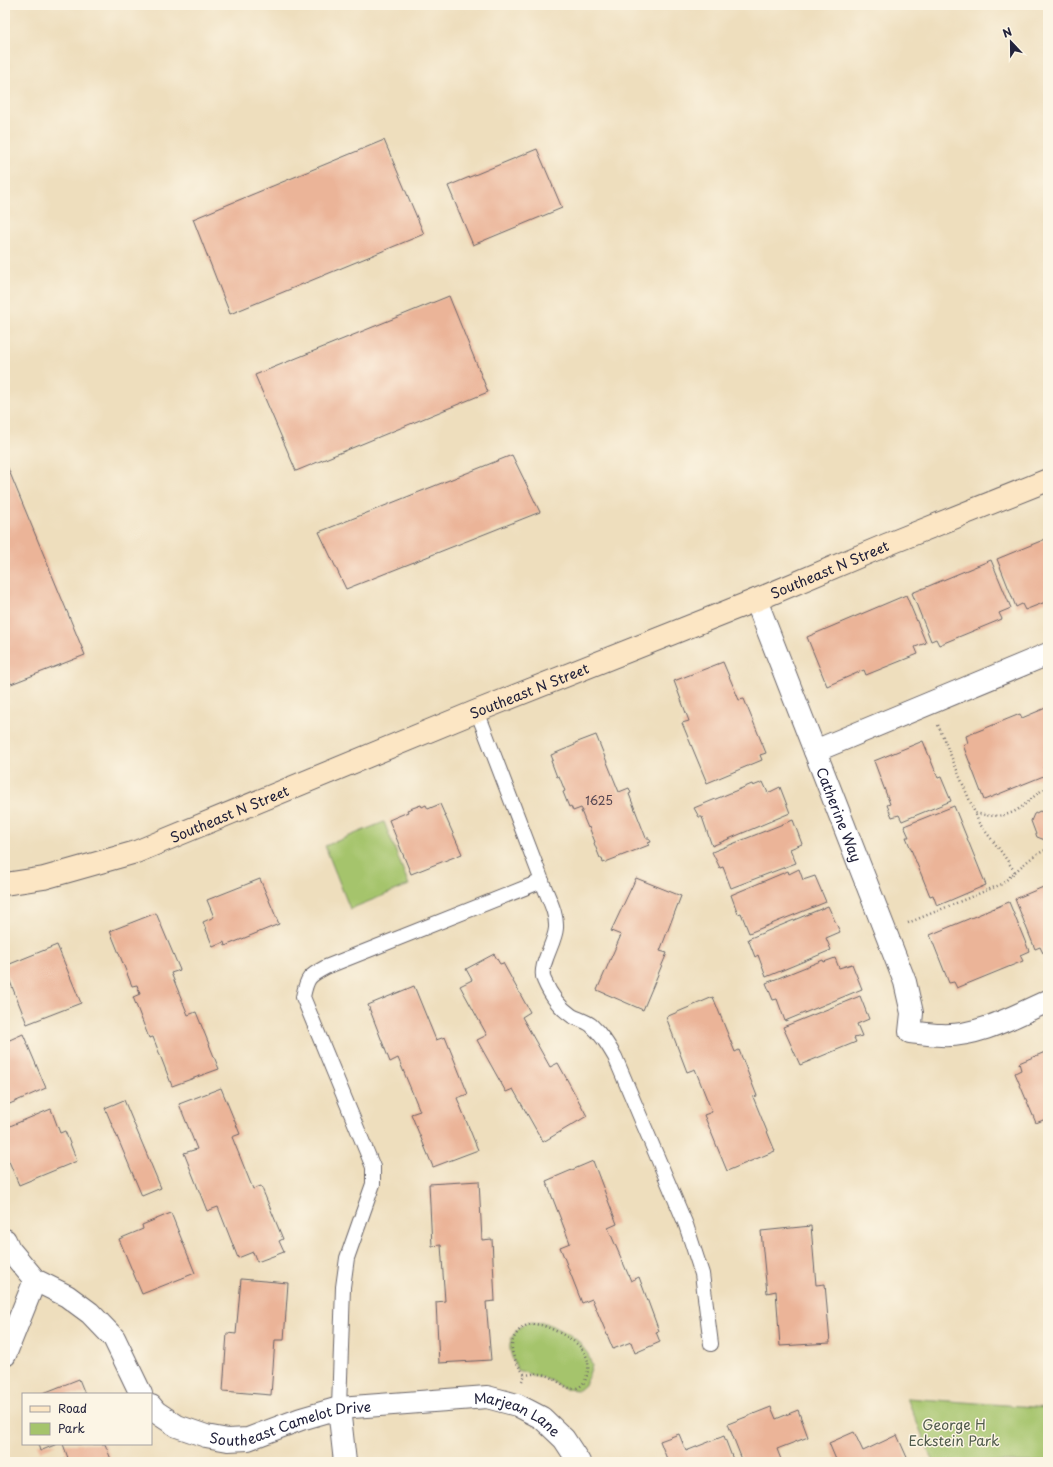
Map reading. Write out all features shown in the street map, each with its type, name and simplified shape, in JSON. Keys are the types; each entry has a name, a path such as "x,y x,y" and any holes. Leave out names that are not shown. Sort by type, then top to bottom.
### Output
{"street":[{"name":"Southeast N Street","path":"5,884 44,878 136,852 477,711 756,600 886,544 1048,480"},
{"name":"Catherine Way","path":"756,600 905,982 912,1013 910,1032 941,1036 967,1033 988,1027 1048,1001"},
{"path":"815,751 1048,654"},
{"path":"5,1240 8,1249 35,1280 67,1296 90,1313 114,1338 142,1393"},
{"path":"5,1355 35,1280"},
{"name":"Marjean Lane","path":"438,1400 487,1397 512,1404 542,1418 564,1438 579,1462"},
{"name":"Southeast Camelot Drive","path":"152,1407 156,1412 177,1426 206,1436 228,1440 248,1439 301,1419 339,1408 438,1400"},
{"path":"339,1408 345,1462"}],"lane":[{"path":"477,711 555,916 556,928 542,970 544,979 559,1005 573,1016 590,1024 606,1039 615,1057 686,1225 702,1274 711,1344"},
{"path":"339,1408 343,1287 347,1258 373,1184 373,1168 303,996 306,983 312,975 326,968 542,881"}],"path":[{"path":"929,704 980,823 1015,872"},
{"path":"975,813 989,817 1004,816 1020,808 1048,788"},
{"path":"886,932 1002,884 1031,859 1048,849"},
{"path":"535,1324 543,1324 574,1341 585,1353 589,1365 585,1382 578,1387 570,1388 563,1386 546,1375 525,1375 517,1365 512,1354 511,1345 515,1336 521,1330 529,1325 535,1324"},
{"path":"512,1404 525,1375"}],"green space":[{"path":"384,822 409,885 350,909 325,846"},
{"path":"527,1322 546,1323 577,1340 588,1354 592,1366 585,1385 579,1390 564,1389 551,1380 518,1370 511,1355 510,1343 515,1333"},
{"name":"George H Eckstein Park","path":"907,1398 1048,1408 1048,1462 933,1462"}],"building":[{"path":"384,140 424,234 230,314 193,219"},
{"path":"537,149 562,208 473,245 448,186"},
{"path":"449,296 488,392 296,471 255,375"},
{"path":"512,455 540,512 346,589 319,532"},
{"path":"5,461 85,655 11,684 5,668"},
{"path":"1048,538 1048,601 1025,610 1022,604 1016,607 997,559"},
{"path":"991,560 1011,608 999,613 1002,619 939,645 936,639 931,641 912,593"},
{"path":"906,595 926,643 915,647 918,654 866,675 864,670 827,686 807,637"},
{"path":"723,662 739,700 744,699 766,753 760,755 762,760 707,783 682,723 689,721 674,681"},
{"path":"1048,707 1048,765 1043,767 1046,775 984,800 963,745 968,743 966,736 1020,714 1022,718"},
{"path":"596,735 619,792 629,788 631,793 629,794 646,838 649,838 651,842 648,843 649,845 603,863 581,811 583,811 581,808 573,811 571,806 569,807 563,792 565,791 559,776 557,777 551,761 553,760 551,755 575,745 575,743"},
{"path":"923,741 938,778 941,777 951,801 902,821 899,815 892,817 887,805 890,804 874,761"},
{"path":"763,782 768,793 780,787 790,813 712,846 702,817 699,817 694,808 752,784 753,786"},
{"path":"440,804 462,854 411,874 389,820 408,812 407,810 421,805 422,807 426,805 428,809"},
{"path":"954,806 986,885 937,906 933,895 930,896 906,837 909,837 904,826"},
{"path":"1040,811 1048,817 1048,839 1045,840 1037,837 1031,821 1034,814"},
{"path":"793,820 802,844 790,849 796,863 731,888 723,867 720,868 712,852"},
{"path":"799,869 803,880 815,876 826,902 749,933 741,913 738,914 731,895 788,871 789,874"},
{"path":"636,878 681,896 660,951 667,953 643,1010 597,990 621,935 611,931"},
{"path":"260,879 279,924 225,946 224,942 213,947 203,922 214,917 207,900"},
{"path":"1048,885 1048,950 1043,953 1040,947 1035,949 1015,899"},
{"path":"1009,902 1029,951 1020,955 1023,961 957,988 954,982 949,983 930,935"},
{"path":"828,906 840,932 826,938 831,950 766,977 758,955 755,957 748,939"},
{"path":"156,913 180,970 171,973 188,1015 196,1012 219,1069 172,1086 153,1037 149,1038 133,997 140,994 137,985 132,986 110,931"},
{"path":"57,945 81,1003 27,1024 5,966"},
{"path":"494,954 500,964 503,963 530,1012 522,1017 550,1067 558,1063 587,1116 543,1142 513,1089 506,1092 477,1040 487,1035 460,986 472,980 466,969"},
{"path":"835,958 839,968 852,964 862,989 785,1021 777,999 773,1000 766,983 823,960 824,962"},
{"path":"414,986 436,1040 445,1037 468,1094 457,1098 478,1150 433,1167 411,1114 420,1111 398,1058 390,1062 368,1005"},
{"path":"860,996 869,1019 857,1024 862,1036 854,1038 856,1042 800,1065 783,1027"},
{"path":"713,997 735,1052 739,1050 757,1096 753,1097 775,1151 727,1171 704,1115 712,1112 695,1069 687,1072 666,1017"},
{"path":"23,1034 46,1088 5,1106 5,1042"},
{"path":"1045,1052 1048,1060 1048,1118 1036,1123 1015,1073 1021,1070 1019,1063"},
{"path":"221,1088 240,1134 232,1137 253,1189 261,1186 283,1239 279,1241 284,1252 257,1262 253,1252 238,1258 218,1207 207,1211 184,1153 197,1149 179,1104"},
{"path":"124,1100 161,1188 142,1196 105,1108"},
{"path":"51,1109 60,1133 65,1131 77,1161 19,1185 5,1152 5,1128"},
{"path":"593,1161 617,1224 608,1228 631,1281 639,1277 659,1331 656,1332 660,1342 635,1353 631,1342 613,1349 592,1299 582,1303 560,1247 570,1243 546,1181"},
{"path":"479,1181 482,1240 492,1239 495,1301 486,1302 491,1360 439,1363 436,1302 445,1301 441,1245 432,1246 429,1184"},
{"path":"171,1213 195,1273 142,1294 119,1239 143,1229 142,1225"},
{"path":"811,1226 816,1285 825,1284 830,1343 780,1346 776,1291 767,1293 761,1231"},
{"path":"241,1279 288,1283 284,1340 275,1340 271,1395 223,1391 227,1333 236,1334"},
{"path":"79,1379 85,1393 44,1393"},
{"path":"771,1407 776,1419 798,1410 808,1437 777,1449 782,1462 743,1462 728,1424"},
{"path":"854,1432 863,1451 897,1435 909,1462 837,1462 829,1443"},
{"path":"679,1434 686,1451 724,1436 734,1462 660,1462 667,1459 660,1441"},
{"path":"38,1445 55,1445 40,1451"},
{"path":"63,1445 105,1445 112,1462 57,1462 68,1458"}]}
